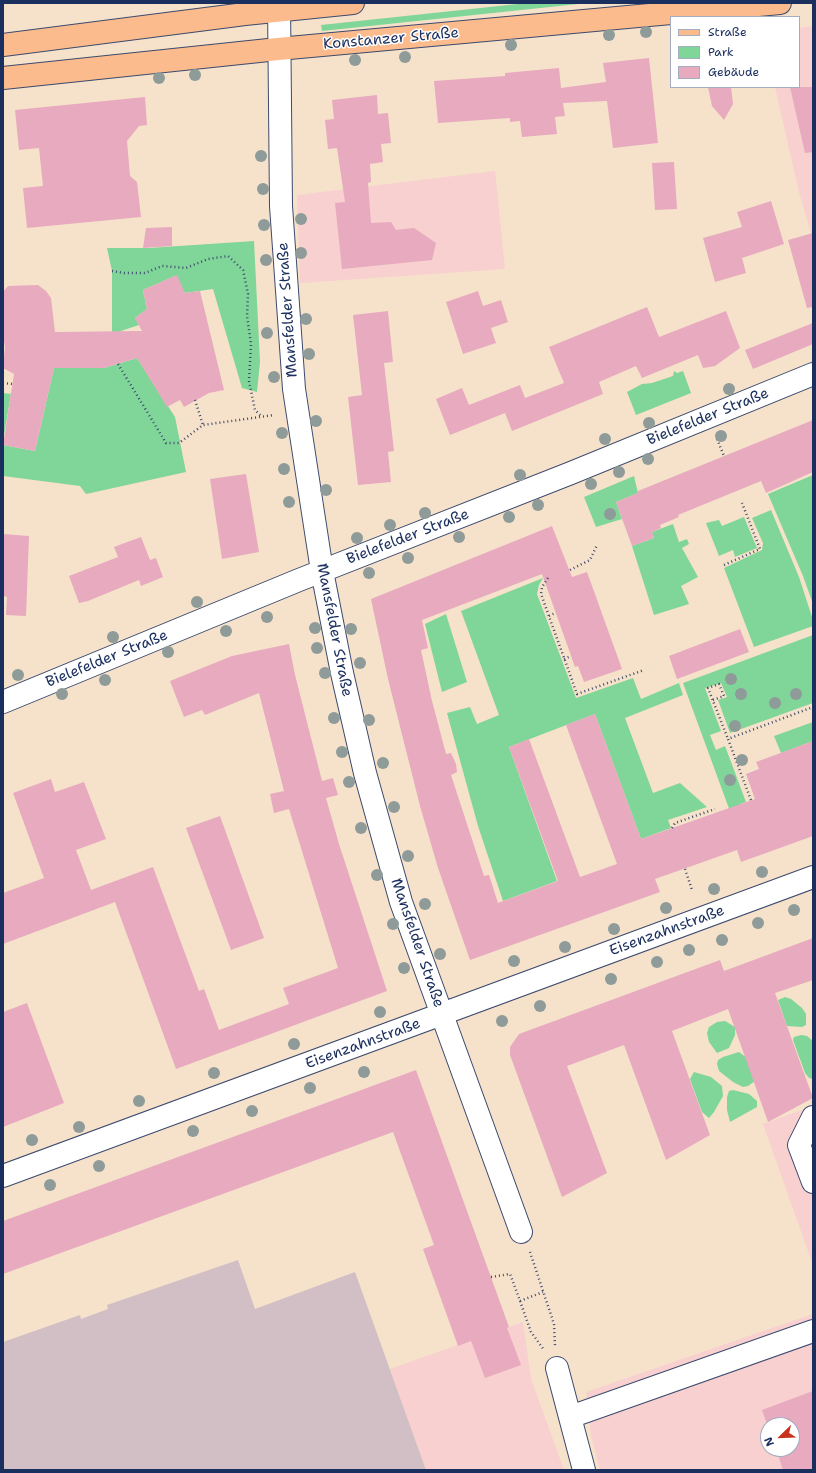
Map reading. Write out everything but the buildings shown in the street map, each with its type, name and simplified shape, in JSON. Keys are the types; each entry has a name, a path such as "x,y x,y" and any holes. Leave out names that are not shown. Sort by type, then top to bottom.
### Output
{"main road":[{"path":"3,45 279,7 353,3"},
{"name":"Konstanzer Straße","path":"3,78 278,49 780,3"}],"street":[{"name":"Mansfelder Straße","path":"279,7 278,49 281,206 294,389 322,571 342,673 365,773 401,902 525,1241"},
{"name":"Bielefelder Straße","path":"3,702 322,571 578,470 813,374"},
{"name":"Eisenzahnstraße","path":"3,1176 813,877"},
{"path":"813,1118 799,1145 813,1182"},
{"path":"570,1417 813,1331"},
{"path":"557,1368 584,1470"}],"path":[{"path":"112,272 145,273 162,266 186,268 208,259 228,256 243,270 248,294 246,316 251,344 249,381 255,410 261,416 202,425 179,443 166,443 118,364"},
{"path":"3,383 13,384"},
{"path":"195,400 202,425"},
{"path":"717,438 724,456"},
{"path":"724,565 760,549 742,503"},
{"path":"570,570 590,560 597,545"},
{"path":"548,578 542,587 541,594 577,694 644,670"},
{"path":"549,616 555,613"},
{"path":"564,659 571,656"},
{"path":"713,700 724,696 719,684 708,688 751,800"},
{"path":"728,740 813,707"},
{"path":"672,828 675,823 715,809"},
{"path":"685,869 692,890"},
{"path":"525,1241 554,1324 557,1368"},
{"path":"491,1277 510,1274 531,1332 557,1368"},
{"path":"520,1301 543,1292"}],"shaded area":[{"path":"813,26 813,240 799,192 775,88 800,88 800,28"},
{"path":"495,171 505,269 300,283 297,195"},
{"path":"813,1106 813,1265 763,1124"},
{"path":"238,1260 255,1309 355,1272 426,1470 3,1470 3,1342 80,1315 81,1319 108,1309 107,1305"},
{"path":"813,1314 813,1470 600,1470 591,1436 586,1392"},
{"path":"523,1322 531,1379 564,1470 426,1470 390,1369"}],"green space":[{"path":"527,3 588,3 322,31 321,25"},
{"path":"254,241 260,362 257,392 242,388 213,289 185,293 175,276 143,290 147,309 135,318 139,325 112,334 112,271 107,248 149,248"},
{"path":"137,358 175,417 186,472 86,494 80,486 3,476 3,445 35,451 54,368 104,368"},
{"path":"674,371 677,373 683,371 691,393 636,415 627,392 642,384 652,383 673,376"},
{"path":"3,393 11,394 3,441"},
{"path":"813,475 813,604 803,576 768,494"},
{"path":"634,476 638,493 616,502 622,519 596,527 584,497"},
{"path":"771,510 799,577 813,620 813,626 754,647 724,568 762,550 763,543 752,518"},
{"path":"744,517 757,548 735,557 733,550 719,556 706,523 719,520 722,526"},
{"path":"673,524 679,542 687,539 689,544 682,548 698,577 681,586 689,604 654,615 632,546 654,538 652,532"},
{"path":"543,578 539,585 537,594 576,698 633,678 641,699 679,683 683,695 625,718 653,793 680,783 707,807 668,820 671,828 641,839 595,714 509,747 557,881 503,901 478,826 447,713 470,707 477,724 499,715 461,611"},
{"path":"446,614 467,682 442,692 425,624"},
{"path":"813,635 813,703 730,733 718,700 727,697 721,683 705,688 721,731 710,735 716,750 725,746 746,802 740,804 742,810 731,814 683,683"},
{"path":"813,722 813,741 781,753 774,736"},
{"path":"785,997 791,999 802,1008 806,1014 806,1025 802,1027 787,1026 778,1000"},
{"path":"725,1021 735,1027 735,1035 729,1048 717,1053 709,1042 707,1033 709,1027 717,1022"},
{"path":"801,1035 807,1036 813,1041 813,1079 809,1078 805,1073 793,1040 794,1037"},
{"path":"739,1052 747,1058 755,1081 748,1086 743,1087 733,1082 719,1071 717,1064 718,1060 723,1057"},
{"path":"694,1072 711,1077 722,1086 723,1096 709,1118 702,1112 690,1079"},
{"path":"733,1090 749,1094 757,1101 757,1107 730,1122 727,1110 727,1097 729,1091"}]}
